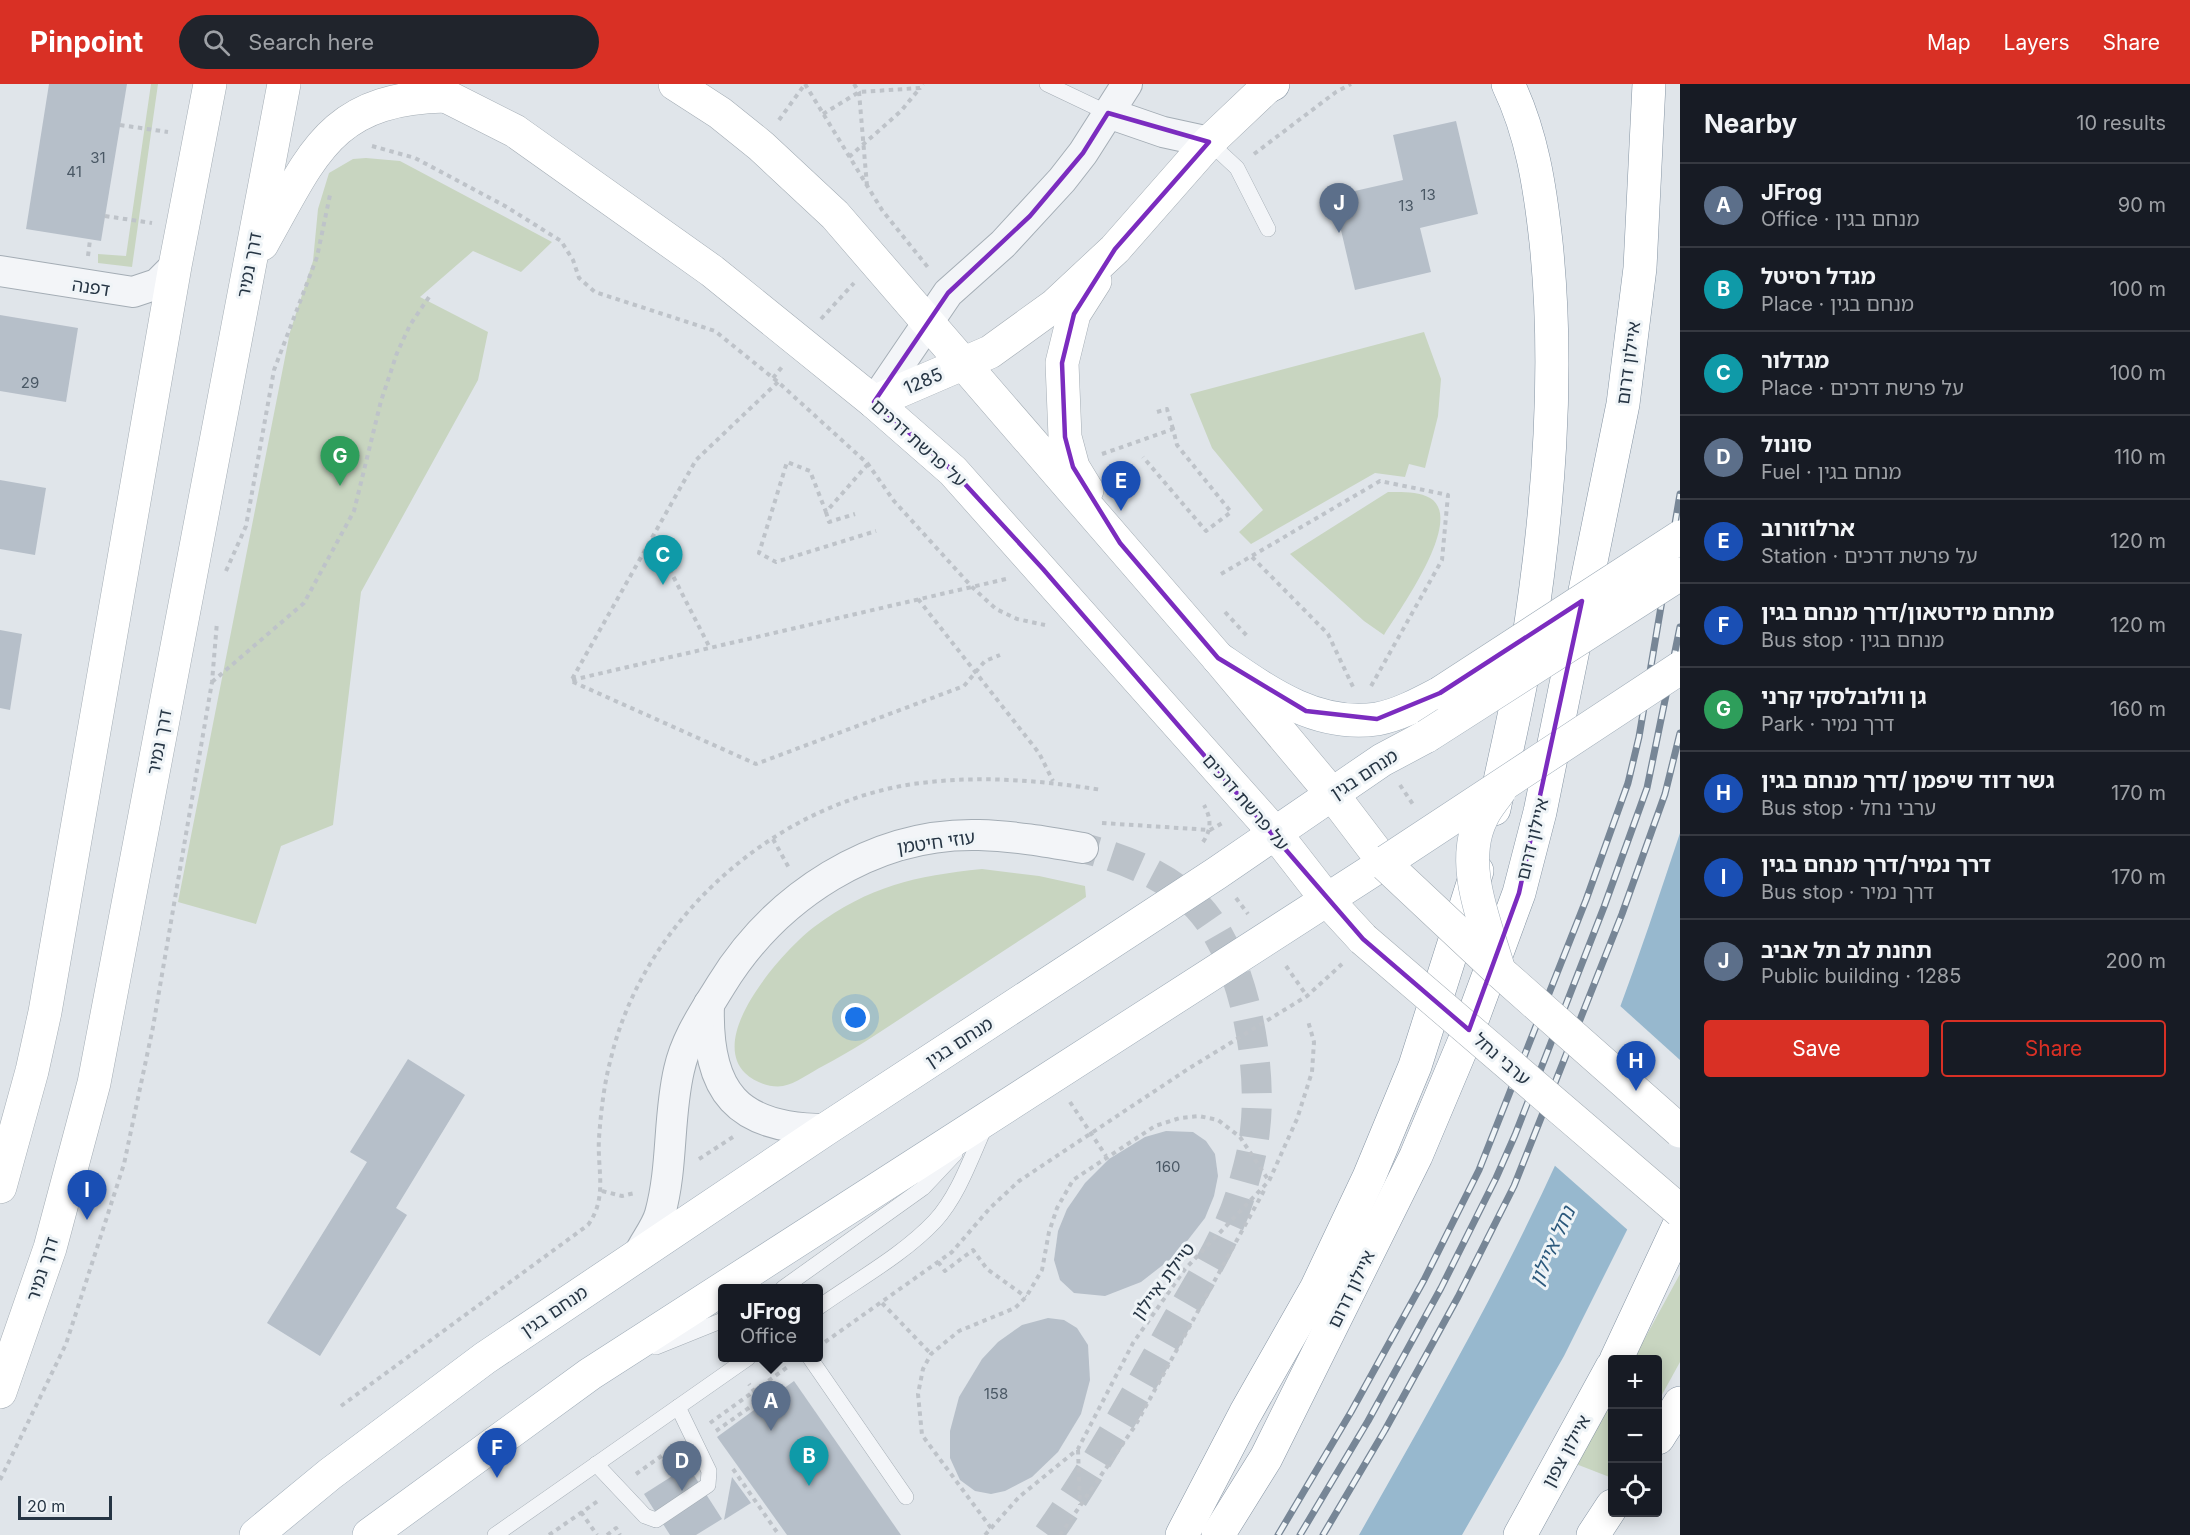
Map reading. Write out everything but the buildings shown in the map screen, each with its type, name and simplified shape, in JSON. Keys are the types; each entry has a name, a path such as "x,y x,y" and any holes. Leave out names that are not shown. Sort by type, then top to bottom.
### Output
{"main road":[{"path":"0,1187 32,1071 45,1012 175,266 210,84"},
{"name":"דרך נמיר","path":"0,1392 50,1248 94,1083 284,84"},
{"path":"675,84 720,113 761,146 835,215 1218,658 1332,794 1386,863 1499,971 1680,1131"},
{"path":"1182,1535 1245,1414 1316,1290 1369,1177 1415,1066 1463,920 1491,821 1527,651 1540,552 1548,469 1552,356 1549,274 1533,150 1523,115 1508,84"},
{"name":"איילון דרום","path":"1218,1535 1266,1458 1416,1156 1464,1042 1519,894 1540,812 1623,404 1640,268 1649,84"},
{"name":"1285","path":"874,402 990,352 1055,305 1115,249 1209,142 1269,85"},
{"path":"249,266 312,155 334,132 359,113 389,101 434,90"},
{"name":"על פרשת דרכים","path":"434,90 515,131 712,271 874,402 953,471 1043,569 1275,833 1329,901"},
{"path":"1115,249 1074,314 1062,363 1065,437 1073,467 1120,543"},
{"path":"1218,658 1288,704 1330,717 1377,719 1440,693 1680,537"},
{"name":"מנחם בגין","path":"258,1532 330,1474 485,1358 639,1254 1382,760 1427,736 1680,574"},
{"path":"729,1284 1053,1075 1329,901 1680,668"},
{"path":"1499,971 1472,868 1475,838 1481,818 1504,783"},
{"name":"ערבי נחל","path":"1329,901 1365,941 1680,1211"},
{"path":"1618,1355 1680,1223"},
{"path":"369,1535 590,1374 718,1291"},
{"name":"איילון צפון","path":"1520,1535 1608,1374"},
{"path":"1662,1432 1680,1403"},
{"path":"1593,1535 1608,1512"}],"street":[{"name":"1285","path":"874,402 948,293 1003,244 1062,180 1127,84"},
{"path":"1108,113 1163,132 1209,142"},
{"name":"דפנה","path":"0,271 133,292 157,284 175,266"},
{"name":"עוזי חיטמן","path":"639,1254 659,1216 667,1180 679,1070 689,1036 735,962 769,924 800,896 853,862 885,849 930,839 977,834 1029,838 1083,848"},
{"path":"709,1004 708,1030 711,1056 719,1080 728,1095 742,1109 781,1126 826,1129"}],"lane":[{"path":"1047,84 1108,113"},
{"path":"1209,142 1237,168 1268,229"},
{"path":"789,1284 923,1188 992,1114"},
{"path":"823,1304 918,1236 936,1220 960,1182 992,1114"},
{"path":"590,1374 718,1322"},
{"path":"495,1535 742,1362"},
{"path":"813,1362 906,1497"},
{"path":"596,1464 645,1516 656,1520 708,1485 709,1471 678,1407"}],"path":[{"path":"761,146 805,84 867,188 907,241 845,290 773,378"},
{"path":"854,84 859,92 867,188"},
{"path":"1237,168 1336,92 1351,84"},
{"path":"823,114 859,92 922,86"},
{"path":"849,157 901,111 922,86"},
{"path":"120,125 199,137"},
{"path":"368,145 415,158 505,206 561,241 573,260 579,278 595,292 715,331 778,382 696,460 571,681"},
{"path":"225,574 246,526 274,370 317,257 332,189"},
{"path":"105,216 182,228"},
{"path":"218,617 212,682 304,603 354,511 381,401 397,353 410,325 429,297"},
{"path":"1143,457 1206,531 1231,512 1178,445 1167,409 1157,412"},
{"path":"1093,457 1173,429"},
{"path":"855,514 829,522 810,471 787,462 759,553 776,562 876,531"},
{"path":"826,512 868,464"},
{"path":"1221,574 1380,481 1448,495 1442,560 1367,693"},
{"path":"653,536 710,648"},
{"path":"1252,556 1328,634 1356,693"},
{"path":"571,681 1043,569"},
{"path":"918,599 1039,753 1053,782"},
{"path":"1218,604 1250,640"},
{"path":"571,681 756,764 964,686 985,661 1000,655"},
{"path":"823,1343 938,1262 965,1239 990,1208 1019,1181 1307,996 1365,941"},
{"name":"טיילת איילון","path":"985,1535 1019,1497 1077,1449 1134,1343 1185,1269 1269,1182 1297,1119 1312,1072 1314,1042 1308,1021"},
{"path":"1053,1075 1106,1156"},
{"path":"991,1528 922,1435 918,1394 923,1369 931,1354 959,1331 1004,1314 1026,1297 1042,1270 1049,1232 1057,1208 1073,1180 1106,1156 1155,1126 1180,1118 1199,1116 1218,1120 1240,1137 1269,1182 1135,1426 1060,1535"},
{"path":"340,1406 571,1240 588,1225 597,1213 602,1191"},
{"path":"938,1262 945,1271 973,1250 987,1269 1026,1297"},
{"path":"882,1303 931,1354"},
{"path":"709,1436 760,1400 743,1362"},
{"path":"1077,1449 1080,1506"},
{"path":"728,1463 779,1535"},
{"path":"581,1512 597,1535"},
{"path":"607,1535 616,1528 620,1535"}],"highlighted area":[{"path":"1108,113 1209,142 1115,249 1074,314 1062,363 1065,437 1073,467 1120,543 1218,658 1306,711 1377,719 1440,693 1582,601 1519,893 1469,1030 1363,939 1043,569 953,471 874,402 948,293 1030,216 1083,153"}],"green space":[{"path":"151,84 158,84 132,267 98,263 98,254 126,256"},
{"path":"353,159 400,161 552,242 521,272 473,251 420,297 488,332 478,380 361,592 333,825 281,846 256,924 178,902 290,332 313,261 318,209 329,173"},
{"path":"1424,332 1441,379 1438,416 1425,468 1409,464 1405,477 1375,473 1251,544 1239,532 1263,510 1212,448 1190,394"},
{"path":"1388,492 1415,493 1430,498 1439,509 1440,525 1426,566 1384,635 1364,621 1290,554"},
{"path":"982,869 1039,876 1085,886 1086,897 878,1034 798,1080 788,1085 773,1086 758,1082 745,1073 736,1057 735,1038 742,1016 769,974 814,927 854,902 894,885 935,875"},
{"path":"1680,1274 1680,1362 1662,1395 1662,1355 1636,1355"},
{"path":"1608,1405 1608,1476 1576,1464"}],"water":[{"name":"נחל איילון","path":"1680,833 1680,1102 1631,1222 1564,1356 1462,1535 1359,1535 1488,1301 1559,1157 1609,1037"}],"pier":[{"path":"1618,1004 1680,1060 1680,1110 1630,1232 1553,1164"}],"tunnel":[{"path":"1048,1535 1115,1430 1220,1245 1247,1172 1254,1138 1257,1104 1253,1044 1247,1013 1227,953 1214,928 1198,907 1159,877 1130,863 1083,848"}],"railway":[{"path":"1278,1535 1351,1412 1424,1280 1479,1170 1586,900 1628,783 1639,737 1680,494"},
{"path":"1300,1535 1368,1421 1441,1288 1515,1135 1604,907 1647,788 1680,627"},
{"path":"1323,1535 1385,1430 1458,1297 1514,1186 1622,914 1665,794 1680,733"}],"place":[{"name":"תחנת לב תל אביב","path":"1339,233"},
{"name":"גן וולובלסקי קרני","path":"340,486"},
{"name":"ארלוזורוב","path":"1121,511"},
{"name":"מגדלור","path":"663,585"},
{"name":"גשר דוד שיפמן /דרך מנחם בגין","path":"1636,1091"},
{"name":"דרך נמיר/דרך מנחם בגין","path":"87,1220"},
{"name":"JFrog","path":"771,1431"},
{"name":"מתחם מידטאון/דרך מנחם בגין","path":"497,1478"},
{"name":"מגדל רסיטל","path":"809,1486"},
{"name":"סונול","path":"682,1491"}]}
